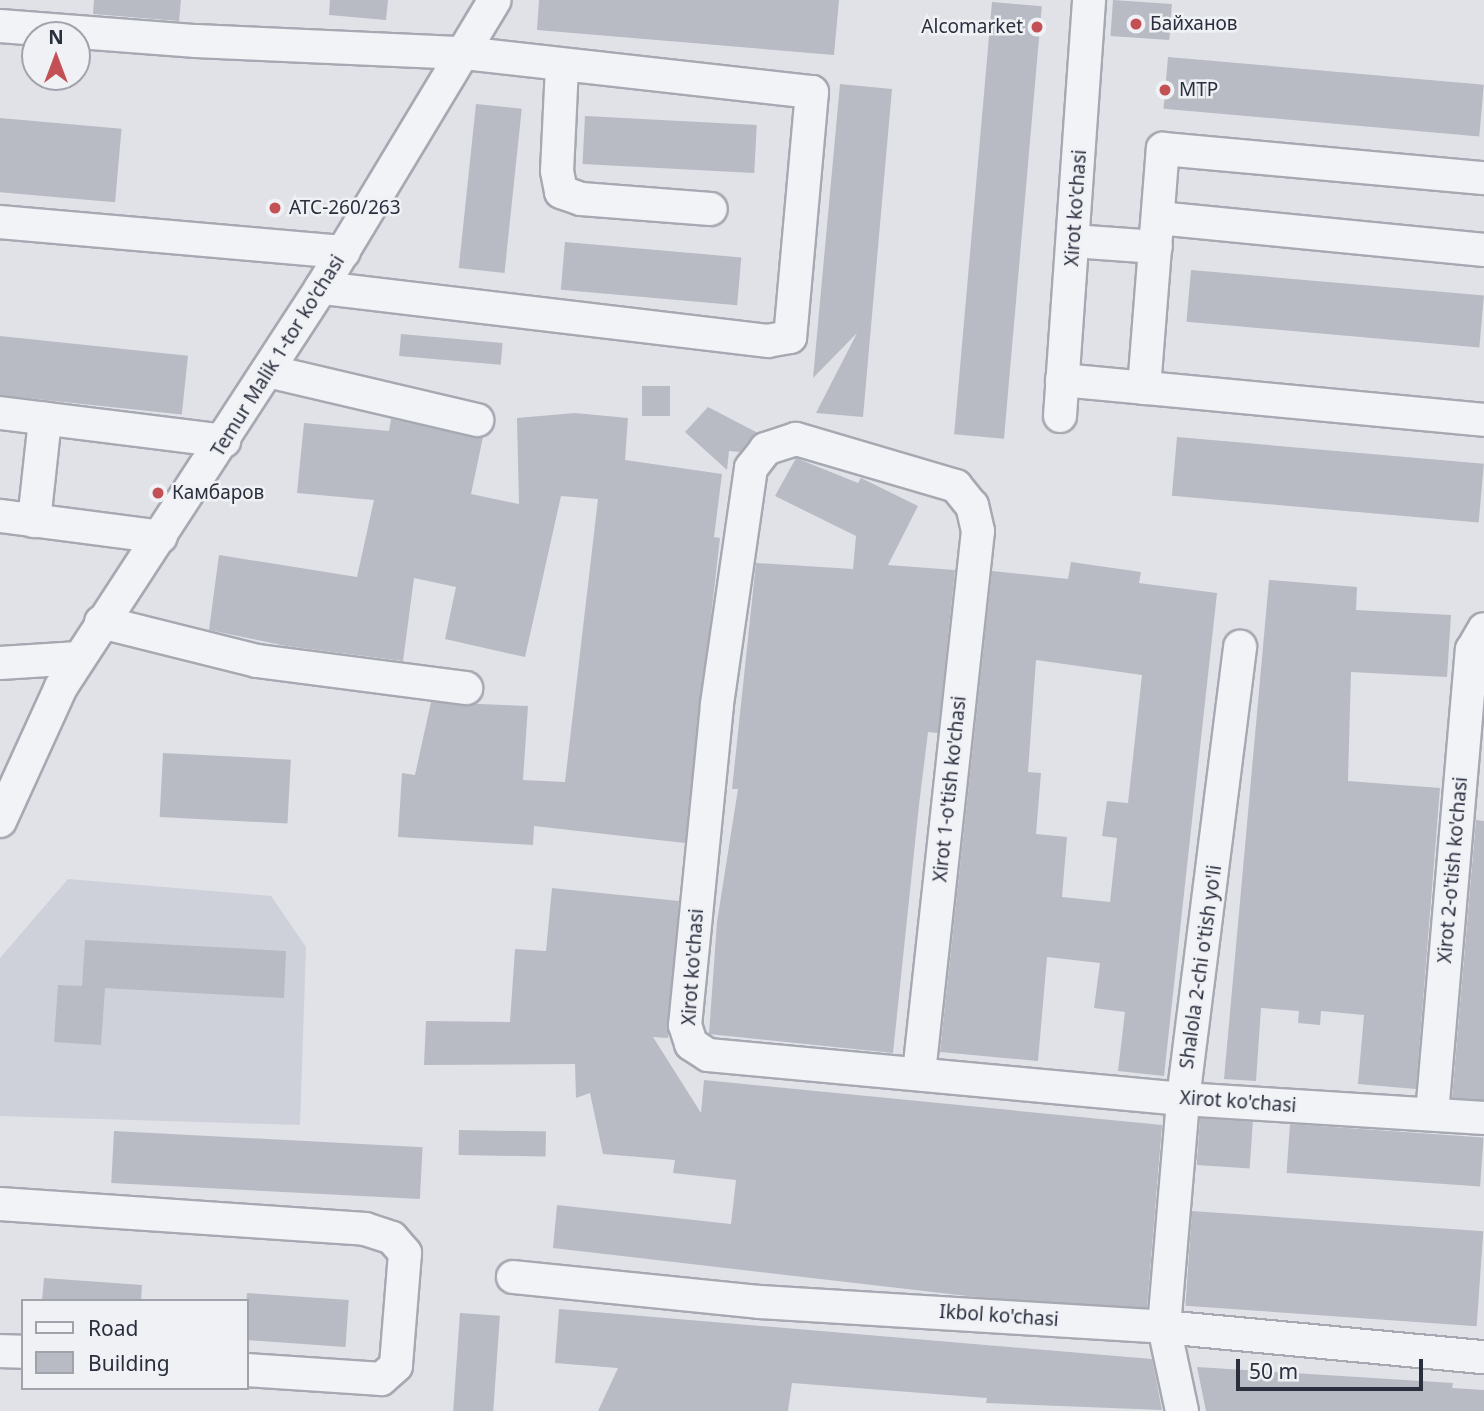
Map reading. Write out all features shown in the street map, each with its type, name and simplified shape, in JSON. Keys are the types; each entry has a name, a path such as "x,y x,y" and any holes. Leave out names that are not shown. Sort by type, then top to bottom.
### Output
{"street":[{"name":"Temur Malik 1-tor ko'chasi","path":"0,821 61,687 101,622 224,441 344,252 495,0"},
{"name":"Xirot ko'chasi","path":"1060,416 1089,0"},
{"path":"0,26 196,41 463,53 812,92 790,337 768,341 321,288"},
{"path":"562,66 557,171 561,192 581,199 711,209"},
{"path":"1144,388 1163,149 1484,178"},
{"path":"0,222 344,252"},
{"path":"1073,241 1157,232 1484,250"},
{"path":"268,371 477,420"},
{"path":"1062,380 1484,420"},
{"path":"0,413 224,441"},
{"path":"34,520 45,419"},
{"name":"Xirot ko'chasi","path":"972,506 956,486 796,439 766,449 751,468 717,705 685,1025 691,1044 708,1055 1183,1099 1484,1118"},
{"name":"Xirot 1-o'tish ko'chasi","path":"919,1073 978,531 972,506"},
{"path":"0,516 160,537"},
{"path":"101,622 257,661 466,688"},
{"name":"Xirot 2-o'tish ko'chasi","path":"1432,1114 1472,650 1484,629"},
{"name":"Shalola 2-chi o'tish yo'li","path":"1182,1411 1164,1327 1183,1099 1240,647"},
{"path":"0,663 79,658"},
{"path":"0,1204 365,1229 392,1238 405,1253 396,1366 381,1378 248,1370"},
{"name":"Ikbol ko'chasi","path":"513,1277 760,1302 1164,1327 1484,1357"},
{"path":"0,1351 21,1352"}],"shaded area":[{"path":"68,879 271,896 306,947 300,1125 0,1116 0,958"}],"building":[{"path":"94,0 181,0 179,21 93,14"},
{"path":"330,0 388,0 386,20 329,15"},
{"path":"539,0 839,0 834,55 537,30"},
{"path":"1113,0 1172,4 1169,40 1110,36"},
{"path":"992,2 1042,6 1004,439 954,434"},
{"path":"1168,57 1484,85 1479,136 1163,109"},
{"path":"840,84 892,89 863,417 816,413 857,333 813,378"},
{"path":"476,104 522,109 505,273 459,268"},
{"path":"585,116 757,125 754,173 582,164"},
{"path":"0,118 122,129 115,202 0,192"},
{"path":"565,242 741,257 737,305 561,290"},
{"path":"1191,270 1484,296 1479,347 1186,322"},
{"path":"401,334 503,343 501,365 399,356"},
{"path":"0,336 188,356 182,414 0,395"},
{"path":"642,386 670,386 670,416 642,416"},
{"path":"708,407 758,433 740,452 729,451 727,470 685,432"},
{"path":"575,413 628,418 625,460 722,474 714,537 720,538 685,843 534,826 533,845 398,837 402,773 415,775 431,702 528,706 523,780 565,782 598,499 561,496 525,657 445,639 456,587 414,578 403,661 286,646 209,630 219,555 357,577 374,500 297,493 304,423 389,431 391,419 483,437 471,494 519,504 517,418"},
{"path":"1177,437 1484,464 1479,523 1172,496"},
{"path":"796,458 858,483 861,478 918,506 888,565 955,570 938,733 928,732 893,1053 709,1034 717,922 738,789 732,789 756,563 853,569 856,536 775,496"},
{"path":"1071,562 1141,572 1139,583 1217,593 1164,1076 1118,1071 1125,1012 1094,1008 1100,963 1047,957 1038,1061 940,1052 992,571 1068,579","holes":["1036,660 1142,675 1128,803 1107,801 1102,836 1117,838 1110,902 1062,897 1067,837 1036,834 1041,773 1028,772"]},
{"path":"1269,580 1357,587 1356,610 1451,615 1447,677 1351,672 1348,781 1440,788 1416,1089 1358,1084 1364,1015 1321,1011 1320,1025 1298,1023 1299,1011 1261,1008 1256,1081 1224,1079"},
{"path":"163,753 291,760 287,824 160,817"},
{"path":"1476,820 1484,821 1484,1100 1452,1098"},
{"path":"552,888 679,901 668,1038 653,1037 701,1113 704,1080 1162,1125 1147,1308 976,1297 553,1248 557,1205 731,1224 736,1180 673,1173 675,1160 603,1154 590,1093 576,1098 575,1064 424,1065 426,1021 510,1022 515,949 546,951"},
{"path":"85,940 286,951 284,998 105,988 101,1045 54,1042 58,985 82,986"},
{"path":"1200,1118 1253,1122 1250,1169 1197,1165"},
{"path":"1290,1124 1484,1138 1480,1186 1287,1173"},
{"path":"459,1130 546,1132 546,1157 459,1155"},
{"path":"114,1131 423,1147 420,1199 111,1183"},
{"path":"1192,1211 1483,1231 1477,1326 1185,1306"},
{"path":"44,1278 142,1285 141,1299 42,1299"},
{"path":"247,1293 349,1300 345,1347 248,1340"},
{"path":"559,1309 1152,1359 1162,1410 986,1403 987,1398 792,1383 788,1411 598,1411 618,1368 555,1363"},
{"path":"460,1313 500,1316 493,1411 453,1411"},
{"path":"1197,1367 1453,1383 1452,1388 1484,1390 1484,1411 1206,1411"}],"place":[{"name":"Байханов","path":"1136,24"},
{"name":"Alcomarket","path":"1037,27"},
{"name":"MTP","path":"1165,90"},
{"name":"АТС-260/263","path":"275,208"},
{"name":"Камбаров","path":"158,493"}]}
